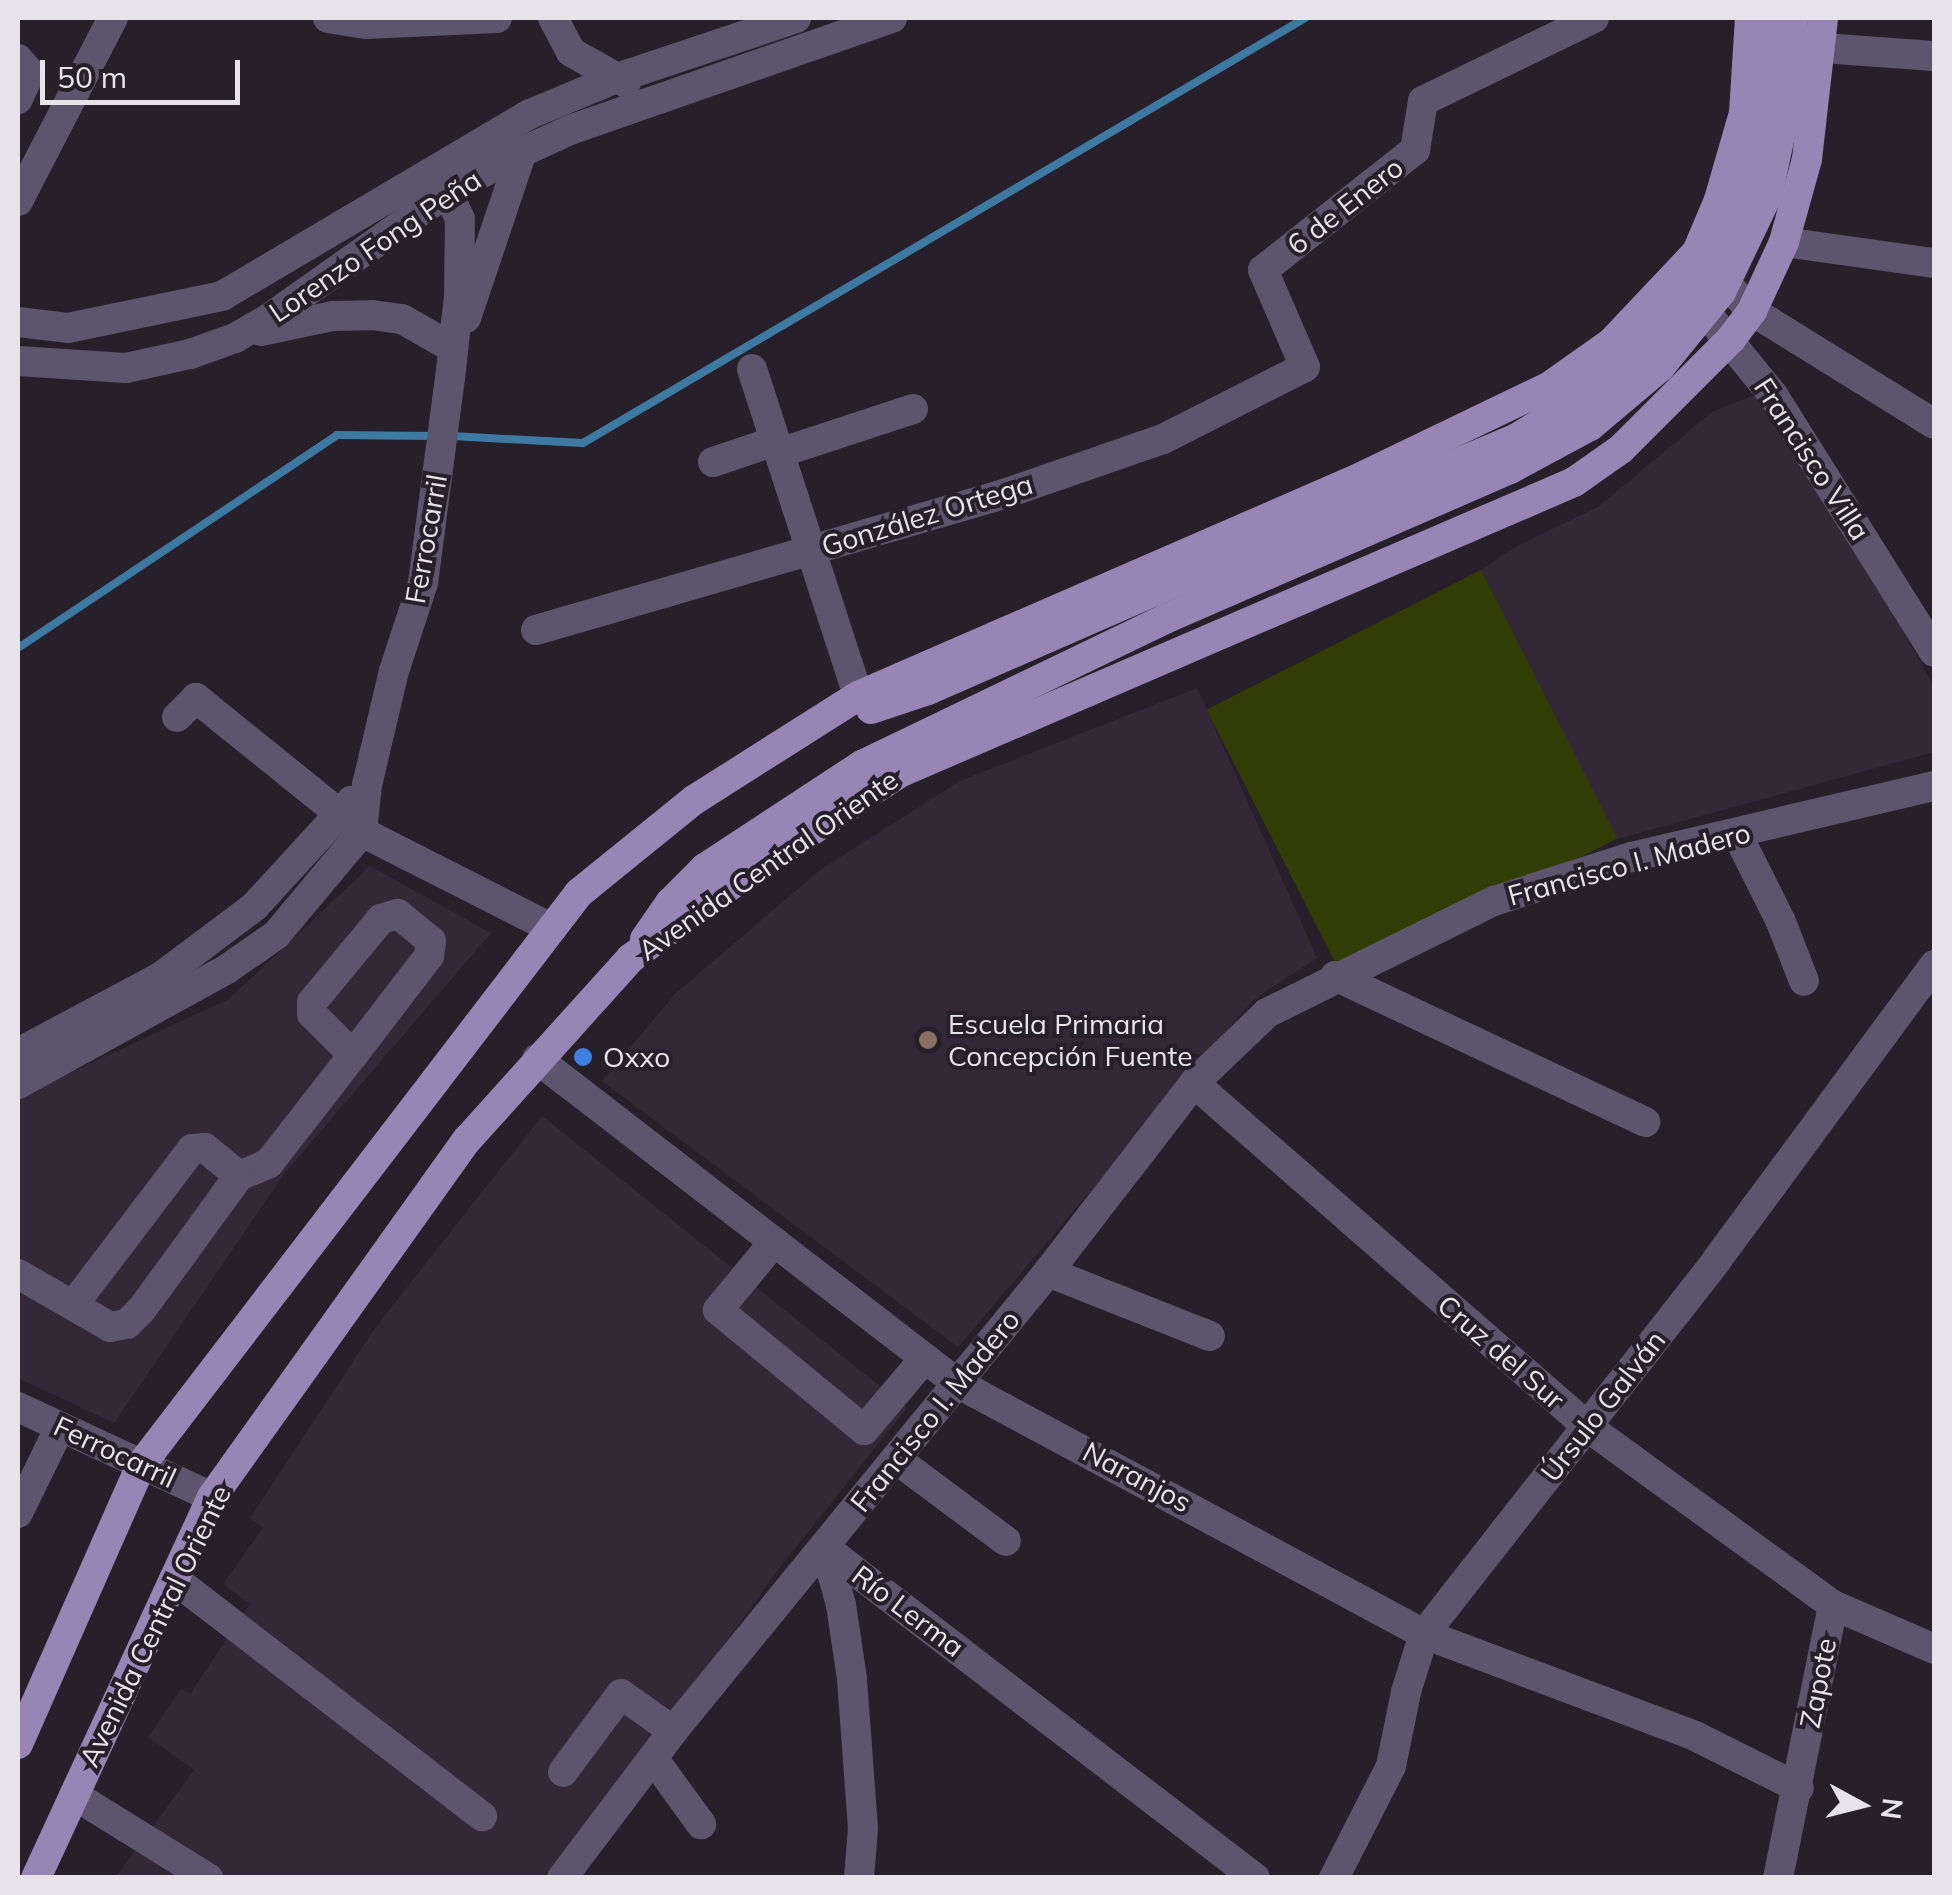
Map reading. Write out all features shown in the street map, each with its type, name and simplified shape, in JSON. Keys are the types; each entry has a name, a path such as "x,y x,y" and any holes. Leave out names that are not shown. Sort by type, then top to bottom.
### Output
{"main road":[{"path":"18,1744 142,1466 549,927 579,893 694,800 858,696 1357,478 1550,386 1612,343 1696,252 1719,200 1744,114 1750,18"},
{"path":"632,958 670,903 705,868 862,766 1160,605 1517,438 1599,387 1670,320 1723,238 1754,155 1767,18"},
{"path":"805,732 1160,605 1510,468 1590,426 1660,368 1721,292 1767,196 1789,93 1793,18"},
{"name":"Avenida Central Oriente","path":"36,1878 212,1496 467,1140 632,958 756,867 899,773 1574,482 1659,414 1731,339 1752,310 1784,242 1807,159 1823,18"}],"street":[{"path":"18,200 114,18"},
{"path":"328,18 367,24 497,18"},
{"path":"553,18 571,52 614,79 664,97"},
{"name":"Lorenzo Fong Peña","path":"18,362 126,368 190,354 234,338 268,319 530,114 614,79 796,18"},
{"name":"Lorenzo Fong Peña","path":"18,322 68,328 222,296 444,180 664,97 892,18"},
{"name":"6 de Enero","path":"1304,367 1263,270 1415,150 1423,102 1594,18"},
{"path":"1822,48 1934,56"},
{"path":"18,59 30,73 18,99"},
{"name":"Ferrocarril","path":"452,363 522,152"},
{"name":"Ferrocarril","path":"362,832 367,785 394,671 424,583 452,363 460,219 444,180"},
{"path":"1784,242 1934,263"},
{"path":"1696,252 1752,310 1934,424"},
{"name":"Francisco Villa","path":"1675,276 1731,339 1773,395 1934,652"},
{"path":"234,338 333,316 402,319 452,363"},
{"name":"González Ortega","path":"536,630 1004,494 1163,440 1304,367"},
{"path":"752,369 858,696"},
{"path":"712,462 912,409"},
{"path":"177,717 196,698 362,832 549,927"},
{"path":"18,1053 162,976 254,907 367,785"},
{"name":"Francisco I. Madero","path":"562,1878 672,1731 1048,1272 1194,1083 1266,1013 1494,901 1631,857 1934,786"},
{"path":"18,1084 226,969 276,935 362,832"},
{"path":"1737,834 1781,922 1804,981"},
{"path":"18,1274 110,1327 126,1324 142,1310 240,1176 269,1163 353,1054 432,948 431,941 398,914 381,919 312,1002 312,1014 353,1054"},
{"name":"Úrsulo Galván","path":"1334,1878 1391,1766 1406,1692 1424,1634 1588,1428 1934,965"},
{"path":"1335,976 1644,1122"},
{"name":"Naranjos","path":"537,1060 957,1383 1424,1634 1695,1736 1799,1788"},
{"name":"Cruz del Sur","path":"1194,1083 1588,1428 1833,1606 1934,1649"},
{"path":"73,1305 192,1148 205,1148 240,1176"},
{"path":"774,1242 718,1310 864,1430 925,1358"},
{"path":"1048,1272 1210,1336"},
{"name":"Ferrocarril","path":"18,1407 212,1496"},
{"path":"18,1513 60,1427"},
{"path":"896,1459 1006,1541"},
{"name":"Río Lerma","path":"825,1548 1242,1874"},
{"name":"Río Lerma","path":"825,1548 841,1605 852,1679 863,1828 859,1878"},
{"path":"174,1579 482,1816"},
{"name":"Zapote","path":"1778,1878 1833,1606"},
{"path":"562,1772 621,1694 672,1731"},
{"path":"653,1758 701,1824"},
{"path":"74,1795 208,1878"}],"shaded area":[{"path":"1757,394 1773,404 1934,686 1934,752 1617,839 1481,570 1519,545 1598,507 1712,412"},
{"name":"Escuela Primaria Concepción Fuente","path":"1197,688 1317,958 1253,1000 958,1347 602,1081 675,994 820,870 960,781"},
{"path":"370,866 491,933 284,1174 114,1423 18,1378 18,1097 229,999"},
{"path":"542,1116 907,1408 781,1566 556,1877 116,1877 194,1770 148,1737 181,1689 190,1694 250,1604 223,1584 263,1528 250,1518 375,1328"}],"green space":[{"path":"1481,570 1618,838 1343,978 1207,710"}],"waterway":[{"path":"452,436 583,443 1305,18"},
{"path":"18,648 337,435 433,436"}],"place":[{"name":"Escuela Primaria Concepción Fuente","path":"928,1040"},
{"name":"Oxxo","path":"583,1057"}]}
